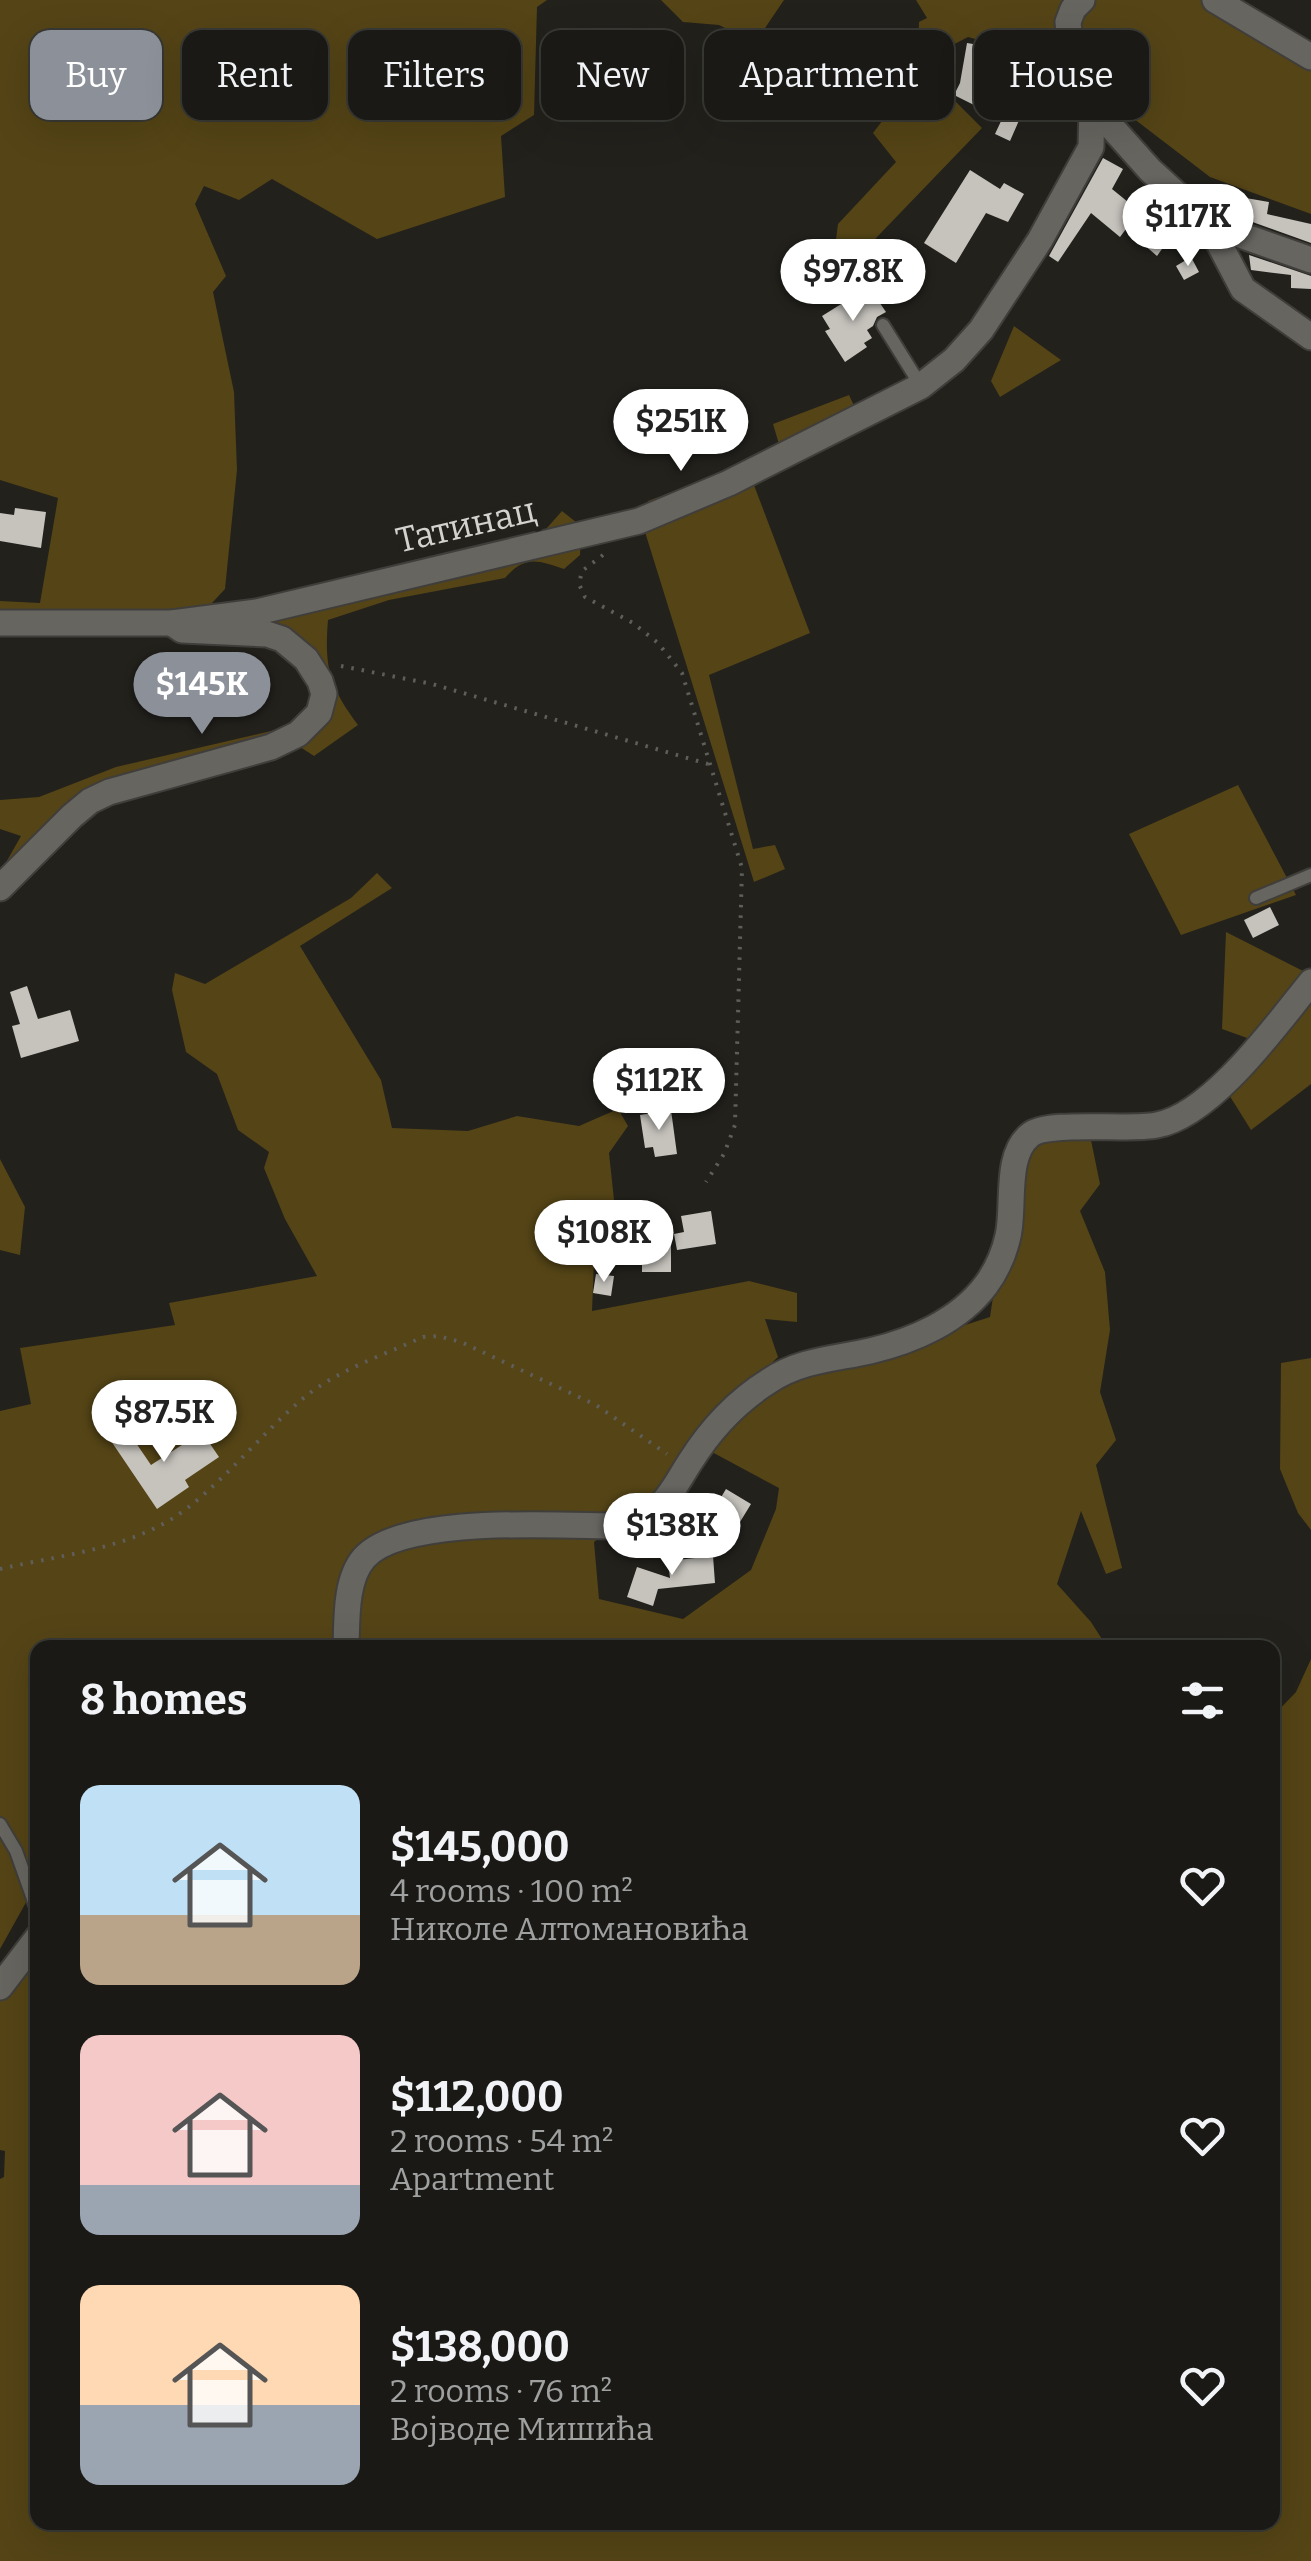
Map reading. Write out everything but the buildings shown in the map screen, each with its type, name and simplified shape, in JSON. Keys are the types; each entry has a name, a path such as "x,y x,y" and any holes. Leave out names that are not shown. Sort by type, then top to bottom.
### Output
{"street":[{"path":"1215,0 1311,57"},
{"name":"Татинац","path":"1069,30 1076,3"},
{"name":"Татинац","path":"0,623 172,623 257,612 639,521 729,484 921,386 954,360 981,330 1040,240 1091,147 1092,120"},
{"name":"Татинац","path":"1105,120 1150,170 1209,224 1243,289 1311,337"},
{"name":"Татинац","path":"1209,224 1311,260"},
{"path":"0,888 90,801 270,746 298,734 319,713 324,694 306,659 282,639 267,634 182,630 172,623"},
{"path":"347,1640 351,1584 362,1559 378,1548 417,1533 460,1527 620,1526 644,1518 672,1495 690,1461 729,1412 771,1379 808,1362 909,1340 930,1331 975,1297 1002,1259 1009,1233 1014,1170 1027,1137 1046,1126 1091,1129 1160,1125 1181,1116 1235,1072 1311,982"},
{"path":"0,1987 30,1948"}],"lane":[{"path":"883,325 921,386"},
{"path":"1256,898 1311,875"},
{"path":"659,1507 708,1545"},
{"path":"0,1824 16,1850 30,1890"}],"path":[{"path":"606,553 582,571 579,584 585,596 633,623 658,644 682,673 742,868 735,1125 724,1154 706,1182"},
{"path":"306,659 432,684 708,764"},
{"path":"0,1569 104,1546 172,1519 330,1379 423,1337 461,1342 596,1405 667,1454 690,1461"}],"shaded area":[{"path":"0,0 547,0 537,7 534,115 501,136 505,197 377,239 272,179 239,200 204,186 195,204 226,276 213,292 234,392 237,470 225,589 212,603 305,604 538,538 562,511 581,526 580,555 564,569 539,562 525,563 505,578 389,600 328,620 331,677 358,725 314,756 297,745 109,797 0,873 21,836 0,829 0,800 39,797 116,767 297,725 323,700 309,671 273,646 0,622 0,601 40,603 58,498 0,480"},
{"path":"661,0 784,0 764,30 729,30 719,25 683,22"},
{"path":"916,0 1081,0 1078,14 1095,0 1230,0 1308,46 1311,40 1311,214 1210,177 1136,120 1149,120 1149,30 974,30 974,39 968,37 954,44 954,30 919,30 919,22 927,18"},
{"path":"954,100 982,128 852,263 835,247 838,224 896,162 873,133 883,120 954,120"},
{"path":"1014,326 1061,360 1000,397 991,381"},
{"path":"849,395 857,412 781,451 773,424"},
{"path":"746,464 810,633 709,675 753,849 775,845 785,869 754,882 645,532 648,501"},
{"path":"1238,785 1296,895 1181,935 1129,834"},
{"path":"377,873 392,888 300,946 381,1080 392,1128 468,1131 517,1116 579,1126 618,1109 628,1126 609,1153 615,1209 596,1211 592,1311 749,1281 797,1293 797,1322 765,1319 778,1357 691,1440 797,1379 990,1317 1017,1137 1054,1121 1091,1140 1100,1184 1080,1211 1105,1272 1110,1330 1100,1392 1116,1440 1096,1465 1122,1568 1106,1574 1081,1511 1057,1584 1103,1640 30,1640 30,1898 0,1949 0,1411 31,1404 20,1348 175,1325 169,1303 317,1276 285,1219 264,1168 269,1152 238,1130 217,1074 186,1052 172,990 175,973 205,984 351,898","holes":["710,1451 779,1488 776,1509 751,1570 683,1619 599,1599 594,1542"]},
{"path":"1226,932 1311,975 1311,1084 1251,1130 1226,1090 1250,1039 1222,1029"},
{"path":"0,1159 25,1207 20,1255 0,1250"},
{"path":"1311,1358 1311,1530 1298,1513 1280,1469 1281,1363"},
{"path":"1311,1659 1311,2561 0,2561 0,2179 4,2177 5,2151 0,2150 0,1997 30,1944 30,2530 1280,2530 1280,1709 1296,1692"}]}
